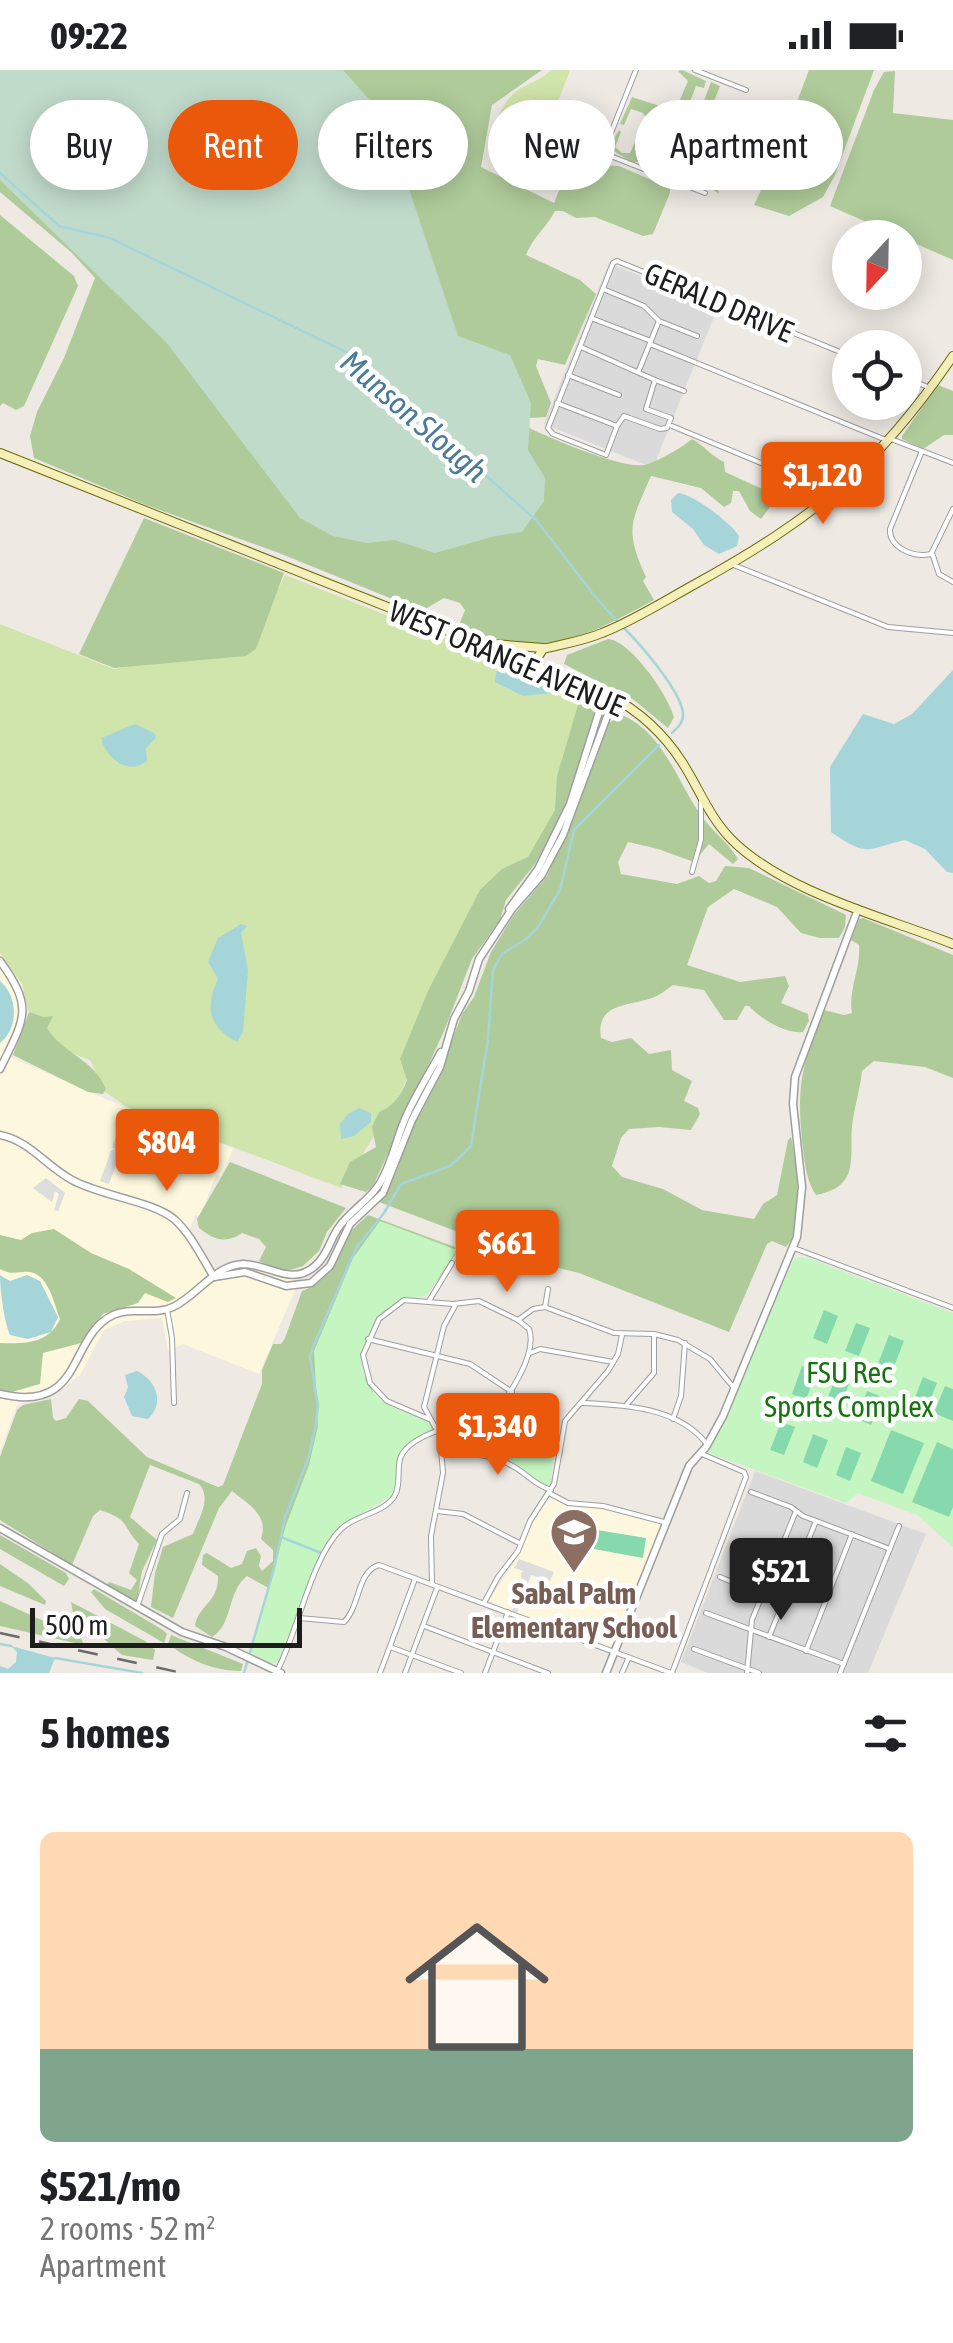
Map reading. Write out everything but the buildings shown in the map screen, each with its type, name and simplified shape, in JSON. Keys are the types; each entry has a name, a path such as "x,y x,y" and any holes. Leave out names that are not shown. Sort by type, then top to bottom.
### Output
{"main road":[{"path":"533,665 538,653 614,628 731,564 835,494 890,440 953,356"},
{"name":"WEST ORANGE AVENUE","path":"0,453 609,695 643,718 668,742 725,833 761,864 794,883 953,944"},
{"path":"467,639 510,647 548,648"}],"street":[{"path":"636,70 602,154 704,193"},
{"path":"695,70 746,90"},
{"name":"GERALD DRIVE","path":"602,289 613,264 623,262 832,349"},
{"path":"655,380 646,409 670,418 664,429 624,416 606,455 550,432 548,426 602,289 644,306 660,321 696,336"},
{"path":"591,318 953,462"},
{"path":"639,370 660,321"},
{"path":"580,346 684,391"},
{"path":"568,375 619,395"},
{"path":"922,385 931,388"},
{"path":"557,403 617,426"},
{"path":"672,426 835,494"},
{"path":"922,451 889,536 896,546 923,556 933,553"},
{"path":"953,509 933,553 939,574 953,582"},
{"path":"946,524 953,527"},
{"path":"731,564 888,627 953,633"},
{"path":"0,1394 24,1397 48,1391 74,1370 105,1320 122,1312 167,1309 226,1268 244,1264 289,1275 320,1262 338,1227 380,1184 407,1115 447,1040 482,955 513,900 538,868 570,804 609,695"},
{"path":"692,872 701,840 700,796"},
{"path":"606,1673 689,1466 708,1445 794,1248 802,1200 793,1104 795,1077 858,908"},
{"path":"0,961 19,989 23,1009 20,1028 0,1069"},
{"path":"214,1277 249,1272 288,1286 306,1286 322,1276 346,1230 383,1193 412,1120 437,1074 447,1040"},
{"path":"0,1136 25,1144 82,1185 168,1216 182,1228 214,1277"},
{"path":"794,1248 953,1308"},
{"path":"428,1301 452,1264"},
{"path":"288,1286 289,1275"},
{"path":"545,1307 548,1289"},
{"path":"272,1669 282,1662 320,1563 340,1530 391,1500 404,1452 438,1431 489,1418 512,1392 530,1353 532,1333 518,1320 486,1303 404,1300 397,1304 380,1319 368,1339 363,1354 366,1376 387,1401 429,1419"},
{"path":"406,1673 435,1585 431,1536 442,1486 442,1454 438,1431 425,1412 426,1396 444,1326 456,1304"},
{"path":"518,1320 533,1309 545,1307 622,1335 654,1334 685,1343 710,1359 734,1388"},
{"path":"167,1309 174,1403"},
{"path":"627,1404 654,1373 654,1334"},
{"path":"484,1604 550,1492 567,1417 614,1362 622,1335"},
{"path":"368,1339 470,1364 512,1392"},
{"path":"673,1419 681,1396 685,1343"},
{"path":"530,1353 540,1349 614,1362"},
{"path":"582,1404 627,1404 673,1419 708,1445"},
{"path":"489,1418 506,1431 559,1444"},
{"path":"442,1454 470,1453 496,1459 515,1467 536,1485 568,1503 603,1506 668,1523"},
{"path":"300,1618 344,1622 374,1565 672,1673 746,1477 744,1472 700,1454"},
{"path":"751,1492 890,1549"},
{"path":"137,1607 162,1534 180,1519 187,1493"},
{"path":"437,1511 463,1514 521,1544"},
{"path":"748,1671 749,1629 796,1511"},
{"path":"769,1636 816,1521"},
{"path":"840,1673 899,1526"},
{"path":"0,1528 182,1632 272,1669"},
{"path":"806,1650 852,1534"},
{"path":"380,1673 415,1577"},
{"path":"720,1577 762,1594"},
{"path":"485,1673 508,1612"},
{"path":"706,1613 844,1664"},
{"path":"424,1626 548,1673"},
{"path":"390,1647 460,1673"},
{"path":"694,1649 759,1673"},
{"path":"622,1673 628,1657"},
{"path":"272,1669 282,1662"},
{"path":"272,1669 282,1662"}],"shaded area":[{"path":"609,263 718,307 653,468 544,424"},
{"path":"0,953 22,984 28,1004 24,1030 10,1057 233,1148 222,1176 216,1175 189,1233 213,1269 234,1263 294,1272 295,1290 259,1374 183,1344 168,1351 162,1318 125,1321 104,1330 80,1375 61,1390 17,1405 0,1452"},
{"path":"123,1119 133,1120 109,1184 100,1181 111,1151 116,1149 112,1147"},
{"path":"46,1178 65,1193 58,1211 54,1210 59,1194 55,1191 52,1202 33,1188"},
{"path":"755,1471 926,1534 868,1673 708,1673 681,1662"},
{"name":"Sabal Palm Elementary School","path":"549,1496 566,1504 610,1509 663,1523 650,1564 633,1594 613,1647 512,1612 489,1600 518,1557 532,1520"},
{"path":"519,1559 554,1572 550,1581 531,1575 517,1613 512,1611 524,1571 514,1568"}],"green space":[{"path":"0,70 542,70 499,100 488,100 481,167 488,170 488,190 528,190 554,203 559,190 615,190 615,166 635,173 635,190 670,193 653,234 643,236 595,217 576,218 555,211 532,243 526,255 580,280 596,294 565,365 538,359 536,366 551,403 546,417 530,418 527,425 588,452 634,465 655,461 692,439 724,462 725,472 771,493 772,504 761,519 750,511 739,491 733,491 731,503 724,507 701,488 651,476 635,516 633,536 646,577 643,581 654,600 600,628 542,643 502,640 463,630 459,625 465,610 460,603 444,598 422,611 146,505 34,458 30,436 37,412 64,358 95,278 71,252 0,192"},
{"path":"0,70 343,70 370,100 318,100 318,190 409,190 458,336 510,355 531,403 528,450 545,478 544,501 522,532 435,553 394,540 367,543 333,536 300,518 166,342 0,180"},
{"path":"551,70 570,70 558,100 508,100 520,89"},
{"path":"809,70 874,70 843,153 843,100 798,100"},
{"path":"678,71 706,81 704,88 696,86 691,100 680,100 688,81"},
{"path":"895,71 893,113 953,120 953,260 922,246 922,220 862,220 830,206 836,190 843,190 843,172 884,72"},
{"path":"711,82 720,86 715,100 704,100"},
{"path":"632,97 641,100 635,100 635,110 631,109 624,125 620,124"},
{"path":"635,142 635,162 615,152 615,147 622,153 630,153"},
{"path":"761,190 827,190 823,197 789,216 754,205"},
{"path":"0,215 74,276 78,286 24,406 16,410 3,403 0,406"},
{"path":"938,385 953,391 953,435 944,435 923,449 902,439 913,420 922,420 922,408"},
{"path":"144,518 284,573 256,649 246,656 114,668 79,654"},
{"path":"285,575 590,696 561,804 530,861 478,922 397,1100 341,1188 127,1107 105,1092 90,1060 71,1053 47,1034 45,1022 28,1011 22,984 0,953 0,624 114,669 252,645"},
{"path":"608,639 627,649 657,683 674,717 668,728 634,700 564,664 567,655"},
{"path":"553,682 596,697 581,765 559,820 535,864 506,900 500,920 472,959 444,1031 373,1186 366,1192 340,1184 350,1162 376,1147 372,1127 379,1112 393,1103 405,1085 400,1059 428,991 480,890 502,869 528,857 555,810 557,776 578,705"},
{"path":"622,715 661,748 696,808 738,859 733,864 709,844 694,862 628,842 618,862 621,874 677,884 699,876 709,883 716,881 725,866 749,868 846,915 839,938 820,938 801,933 777,907 734,889 708,907 687,965 740,982 785,976 789,986 781,1003 808,1014 803,1032 773,1024 749,1006 745,1006 737,1020 724,1020 704,990 673,985 652,998 616,1008 603,1018 601,1038 612,1042 631,1038 649,1054 671,1050 672,1070 692,1081 684,1101 698,1108 700,1114 691,1130 629,1129 621,1138 612,1166 622,1177 663,1189 702,1210 754,1219 763,1204 777,1195 791,1137 798,1195 796,1226 786,1247 772,1241 767,1244 729,1332 579,1273 542,1264 379,1202 396,1173 417,1115 439,1074 462,1014 474,997 491,952 513,916 547,876 607,724"},
{"path":"859,919 953,955 953,1078 925,1067 874,1061 862,1071 852,1126 850,1169 840,1185 816,1195 808,1179 803,1149 802,1078 824,1010 852,1013 859,945 851,940"},
{"path":"29,1012 53,1016 47,1028 94,1070 106,1089 103,1094 88,1092 13,1055"},
{"path":"230,1162 346,1208 327,1232 319,1251 303,1266 284,1272 259,1261 266,1247 259,1239 242,1233 220,1239 199,1228 197,1219"},
{"path":"368,1215 455,1247 455,1255 429,1292 396,1300 362,1337 359,1367 404,1446 333,1529 272,1590 247,1576 236,1590 219,1632 212,1637 195,1626 217,1585 218,1576 202,1565 203,1555 207,1553 231,1568 242,1564 247,1551 256,1548 262,1571 273,1561 273,1550 261,1539 260,1517 232,1491 219,1508 173,1618 151,1607 163,1547 193,1534 204,1495 199,1484 150,1465 130,1517 157,1540 142,1571 137,1601 107,1585 109,1582 131,1590 137,1580 129,1573 139,1544 117,1517 100,1510 93,1516 72,1565 0,1520 0,1457 17,1410 51,1399 56,1421 66,1418 79,1399 88,1401 147,1457 218,1487 223,1485 262,1384 262,1370 273,1344 281,1344 285,1338 302,1291 324,1277 347,1236"},
{"path":"380,1221 457,1250 427,1295 401,1300 376,1322 362,1362 370,1388 381,1400 430,1422 434,1429 402,1451 393,1495 339,1527 318,1562 279,1661 272,1664 251,1654 318,1426 314,1351 353,1258"},
{"path":"54,1229 176,1298 168,1302 145,1293 138,1303 103,1314 81,1343 43,1353 40,1384 12,1392 0,1390 0,1343 43,1338 60,1319 48,1288 38,1276 0,1269 0,1235 21,1240 32,1233"},
{"name":"FSU Rec Sports Complex","path":"798,1257 953,1313 953,1547 917,1515 858,1493 846,1503 706,1452 792,1262"},
{"path":"824,1310 838,1316 827,1344 813,1338"},
{"path":"856,1323 870,1328 859,1356 845,1351"},
{"path":"889,1335 904,1341 893,1369 878,1364"},
{"path":"802,1366 816,1372 806,1400 792,1394"},
{"path":"923,1377 937,1383 926,1410 912,1405"},
{"path":"835,1379 849,1384 838,1412 824,1407"},
{"path":"945,1386 953,1389 953,1421 934,1413"},
{"path":"867,1391 882,1397 871,1425 857,1419"},
{"path":"486,1422 504,1433 554,1447 551,1486 492,1456 443,1449 444,1431"},
{"path":"781,1422 795,1427 784,1455 770,1450"},
{"path":"891,1430 924,1443 903,1494 871,1481"},
{"path":"813,1434 828,1440 817,1468 803,1462"},
{"path":"937,1442 953,1449 953,1507 949,1517 912,1502"},
{"path":"846,1447 861,1453 850,1481 836,1475"},
{"path":"597,1530 646,1538 643,1558 594,1549"},
{"path":"0,1535 66,1573 69,1579 64,1586 0,1549"},
{"path":"0,1564 29,1584 46,1601 45,1605 0,1586"},
{"path":"94,1589 163,1630 167,1634 164,1643 105,1609 91,1592"},
{"path":"0,1601 81,1638 84,1645 0,1626"},
{"path":"71,1602 145,1641 155,1650 153,1660 122,1655 86,1623 74,1618"},
{"path":"171,1635 243,1664 241,1671 193,1660 168,1644"}],"water":[{"path":"678,493 702,504 728,524 739,536 737,546 719,554 704,545 693,529 672,512 671,500"},
{"path":"953,670 953,873 947,872 925,849 905,840 866,849 831,832 830,767 863,714 894,724 912,714"},
{"path":"496,671 548,685 551,693 523,696 495,682"},
{"path":"135,724 154,733 156,738 146,748 147,761 133,767 113,758 101,738"},
{"path":"241,924 247,926 241,933 248,970 243,1032 237,1042 220,1029 212,1015 211,999 218,979 208,962 218,938"},
{"path":"0,981 10,995 14,1012 11,1029 0,1043"},
{"path":"359,1108 371,1113 371,1122 354,1136 341,1139 340,1124"},
{"path":"0,1275 10,1281 27,1275 40,1281 58,1317 51,1332 28,1339 10,1335"},
{"path":"137,1371 150,1380 156,1393 156,1406 148,1419 132,1416 124,1397 128,1387 125,1375"},
{"path":"11,1646 55,1658 49,1673 0,1673 0,1666 8,1669 16,1662 17,1652"}],"waterway":[{"name":"Munson Slough","path":"0,173 59,226 110,238 348,353 537,521 618,622"},
{"name":"Munson Slough","path":"624,628 659,668 681,704 683,719 672,733"},
{"name":"Munson Slough","path":"244,1673 285,1517 308,1459 316,1424 318,1406 310,1357 356,1248 401,1184 450,1166 471,1146 488,1039 493,970 502,954 538,927 560,890 574,830 659,745"},
{"path":"281,1537 321,1553"},
{"path":"0,1644 11,1646"},
{"path":"55,1658 142,1673"}],"railway":[{"path":"0,1633 182,1673"}],"place":[{"name":"Sabal Palm Elementary School","path":"574,1574"}]}
